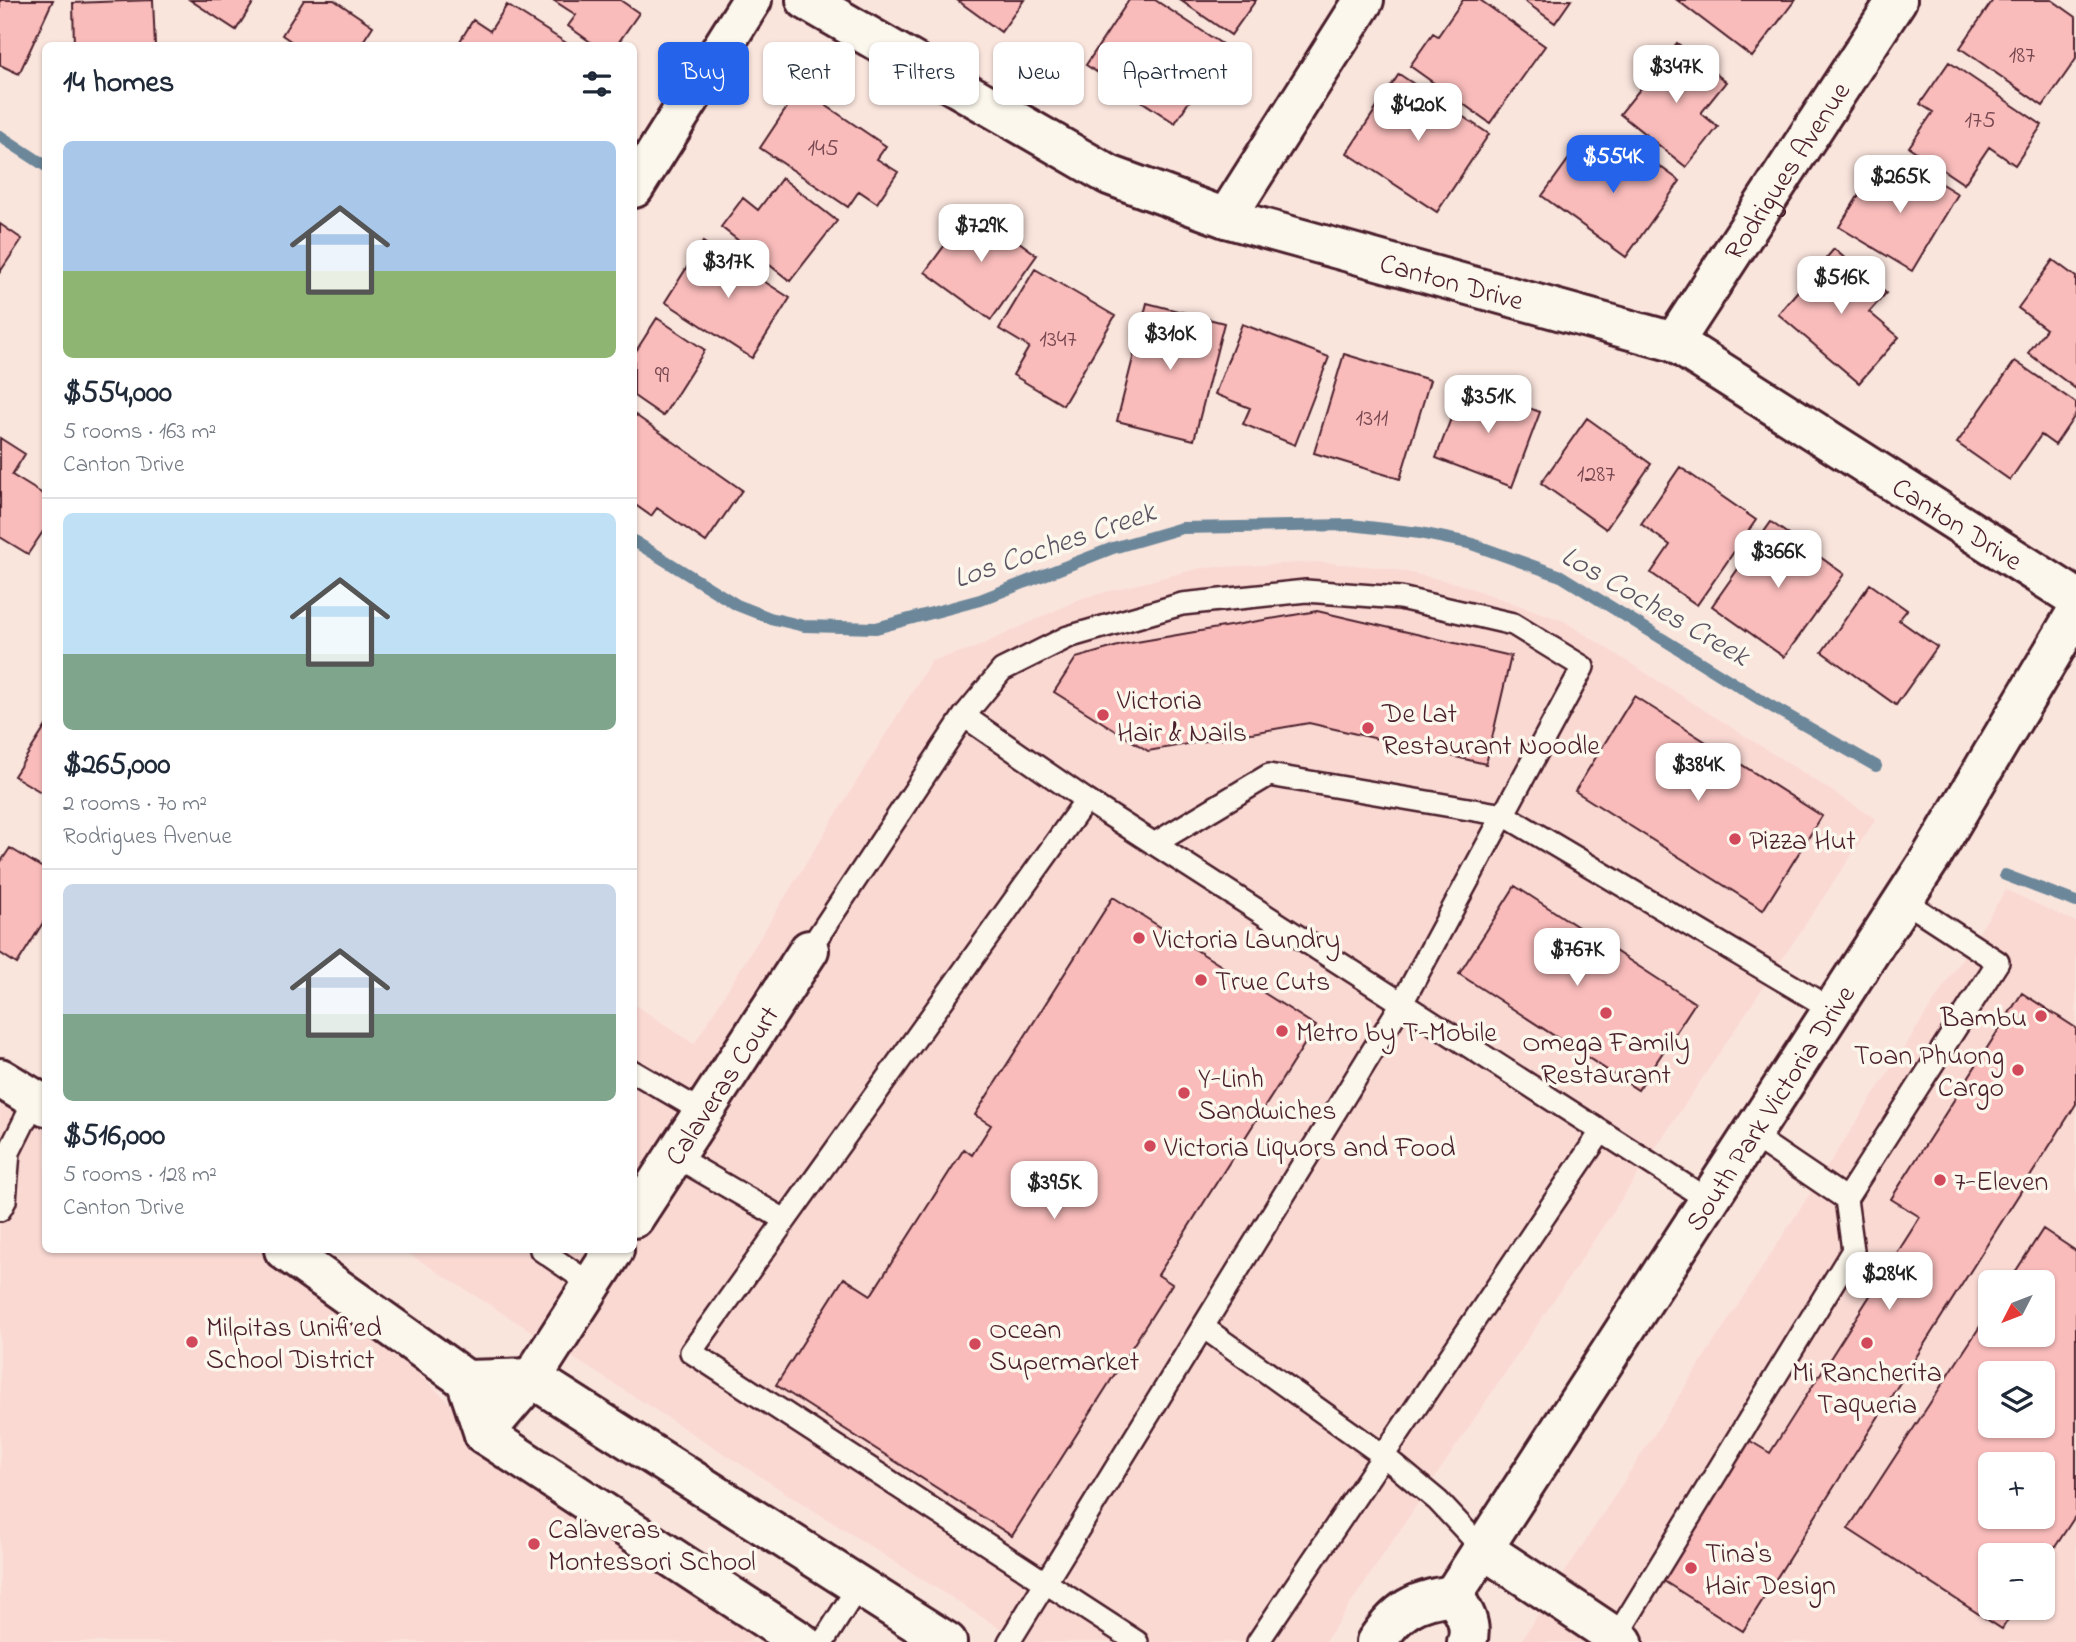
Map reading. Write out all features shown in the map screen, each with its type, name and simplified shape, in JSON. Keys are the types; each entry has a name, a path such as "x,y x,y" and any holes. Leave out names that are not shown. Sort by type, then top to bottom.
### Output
{"street":[{"path":"637,183 752,0"},
{"name":"Canton Drive","path":"806,0 1109,175 1226,218 1674,342 2076,598"},
{"path":"1226,218 1364,0"},
{"name":"Rodrigues Avenue","path":"1674,342 1897,0"},
{"name":"South Park Victoria Drive","path":"1453,1595 1932,856 2076,613"},
{"name":"Calaveras Court","path":"637,1213 701,1111 809,950"},
{"path":"0,1078 42,1096"},
{"path":"288,1253 466,1380 484,1434 801,1642"},
{"path":"484,1434 533,1378 612,1253"},
{"path":"466,1380 533,1378 947,1642"},
{"path":"1482,1548 1617,1640"},
{"path":"1376,1642 1401,1611 1427,1598 1453,1595 1465,1614 1471,1632 1467,1642"}],"lane":[{"path":"809,950 964,716 1002,670 1057,642 1182,604 1306,591 1400,598 1513,624 1583,667 1402,1003 1009,1642"},
{"path":"964,716 1086,800 1707,1200"},
{"path":"1154,844 1269,775 1504,814 1831,1009"},
{"path":"1086,800 691,1352 1137,1642"},
{"path":"1617,1640 1853,1250 1846,1199 1998,961 1903,900"},
{"path":"637,1074 701,1111"},
{"path":"0,1210 5,1201 5,1156 42,1096"},
{"path":"1258,1642 1601,1132"},
{"path":"1750,1134 1846,1199"},
{"path":"673,1155 785,1220"},
{"path":"545,1253 592,1285"},
{"path":"1203,1327 1384,1456 1438,1501 1482,1548"},
{"path":"823,1642 859,1586"}],"shaded area":[{"path":"1319,562 1388,568 1456,583 1564,621 1876,819 1325,1642 1021,1642 408,1253 637,1253 637,1006 694,1044 931,661 977,647 1082,598 1201,568"},
{"path":"2006,890 2076,922 2076,1642 1520,1642"},
{"name":"Milpitas Unified School District","path":"0,1078 42,1104 42,1253 287,1253 484,1434 766,1617 750,1642 0,1642"}],"building":[{"path":"0,0 53,0 19,74 0,65"},
{"path":"153,0 155,42 74,42 73,3"},
{"path":"190,0 255,0 236,30"},
{"path":"304,0 334,0 373,26 363,42 292,42 282,35"},
{"path":"553,0 620,0 639,13 619,42 590,42 568,26 576,15"},
{"path":"957,0 1024,0 1001,32"},
{"path":"1129,0 1155,0 1219,42 1101,42"},
{"path":"1180,0 1256,0 1231,35"},
{"path":"1463,0 1480,0 1545,46 1490,123 1410,66 1433,33 1438,36"},
{"path":"1523,0 1571,0 1555,23"},
{"path":"1677,0 1795,0 1752,57"},
{"path":"1993,0 2052,0 2076,17 2076,59 2043,106 1960,48"},
{"path":"507,5 565,42 459,42 473,20 490,31"},
{"path":"1677,43 1726,82 1701,113 1718,127 1686,167 1620,114"},
{"path":"1098,47 1098,73 1086,65"},
{"path":"1949,62 2042,125 2015,165 1989,147 1964,184 1909,147 1933,112 1920,104"},
{"path":"1399,74 1489,134 1437,212 1347,153"},
{"path":"789,105 825,105 886,146 877,159 898,172 877,203 859,191 848,207 760,148"},
{"path":"1147,105 1187,105 1175,123"},
{"path":"1622,139 1680,181 1626,257 1542,196 1576,149 1601,168"},
{"path":"1904,161 1958,194 1912,271 1839,227 1868,180 1886,191"},
{"path":"782,178 837,221 790,281 721,227 743,198 758,210"},
{"path":"972,208 1037,255 991,320 925,272"},
{"path":"0,224 22,239 0,272"},
{"path":"703,242 790,298 752,358 665,302"},
{"path":"1834,249 1886,293 1869,312 1899,337 1859,383 1778,314"},
{"path":"2053,260 2076,277 2076,389 2028,353 2046,329 2018,308"},
{"path":"1035,269 1115,316 1063,405 1013,375 1029,347 999,329"},
{"path":"1147,303 1224,323 1194,440 1117,421"},
{"path":"657,318 705,350 663,416 637,398 637,349"},
{"path":"1242,324 1329,357 1295,445 1243,424 1250,408 1215,394"},
{"path":"1344,354 1430,380 1400,479 1314,453"},
{"path":"2015,361 2076,403 2076,414 2055,445 2041,435 2010,480 1957,443"},
{"path":"1464,384 1540,412 1512,487 1436,458"},
{"path":"637,416 742,490 706,542 657,508 651,516 637,506"},
{"path":"1587,418 1651,464 1606,529 1541,483"},
{"path":"0,438 25,454 12,475 42,494 42,533 28,554 0,537"},
{"path":"1680,467 1756,520 1697,605 1651,573 1670,545 1641,524"},
{"path":"1771,522 1844,574 1784,657 1712,606"},
{"path":"1870,584 1907,610 1899,620 1937,647 1896,705 1822,652"},
{"path":"1317,611 1511,656 1486,764 1309,723 1148,751 1054,692 1076,658 1125,644"},
{"path":"1634,696 1822,816 1763,910 1575,791"},
{"path":"42,732 42,793 14,776"},
{"path":"10,848 42,868 42,924 17,964 0,953 0,863"},
{"path":"1515,886 1695,1003 1638,1090 1459,974"},
{"path":"1113,897 1316,1026 1158,1275 1172,1284 1012,1536 776,1385 844,1278 871,1295 964,1149 972,1155 991,1125 975,1115"},
{"path":"2022,993 2076,1028 2076,1104 1743,1631 1659,1578 1747,1439 1770,1453 1920,1217 1891,1199"},
{"path":"2043,1229 2076,1251 2076,1515 2055,1547 2055,1543 1978,1543 1978,1613 1848,1529 1978,1329 1978,1348 2055,1347 2055,1270 2016,1270"},
{"path":"1988,1620 2008,1620 2002,1629"}],"waterway":[{"name":"Los Coches Creek","path":"0,136 42,163"},
{"name":"Los Coches Creek","path":"637,543 737,605 770,618 804,626 876,628 980,600 1113,548 1182,528 1351,525 1420,533 1469,543 1561,576 1769,705 1876,766"},
{"name":"Los Coches Creek","path":"2005,875 2076,902"}],"place":[{"name":"Victoria Hair & Nails","path":"1103,715"},
{"name":"De Lat Restaurant Noodle","path":"1368,728"},
{"name":"Pizza Hut","path":"1735,839"},
{"name":"Victoria Laundry","path":"1139,938"},
{"name":"True Cuts","path":"1201,980"},
{"name":"Omega Family Restaurant","path":"1606,1013"},
{"name":"Bambu","path":"2041,1016"},
{"name":"Metro by T-Mobile","path":"1282,1031"},
{"name":"Toan Phuong Cargo","path":"2018,1070"},
{"name":"Y-Linh Sandwiches","path":"1184,1093"},
{"name":"Victoria Liquors and Food","path":"1150,1146"},
{"name":"7-Eleven","path":"1940,1180"},
{"name":"Milpitas Unified School District","path":"192,1342"},
{"name":"Mi Rancherita Taqueria","path":"1867,1343"},
{"name":"Ocean Supermarket","path":"975,1344"},
{"name":"Calaveras Montessori School","path":"534,1544"},
{"name":"Tina's Hair Design","path":"1691,1568"}]}
